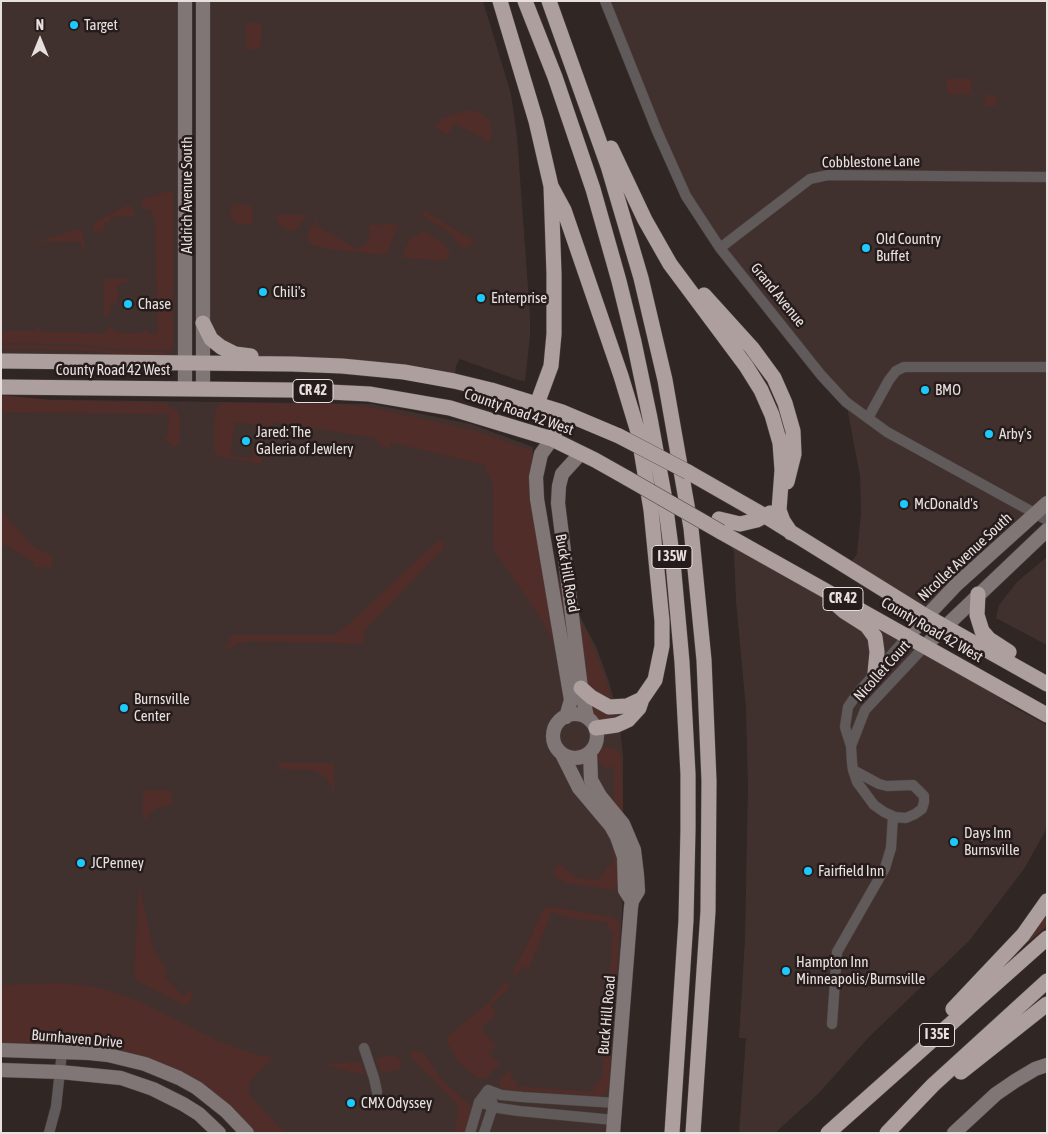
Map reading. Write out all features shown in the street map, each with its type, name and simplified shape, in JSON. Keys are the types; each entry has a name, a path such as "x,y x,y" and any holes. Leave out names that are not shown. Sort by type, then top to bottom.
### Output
{"highway":[{"path":"500,1 536,121 551,186 554,334 550,366 537,404"},
{"name":"I 35W","path":"525,1 562,96 593,189 619,281 650,418 664,494 672,552 682,662 688,774 686,930 672,1133"},
{"name":"I 35W","path":"548,1 608,166 641,278 668,398 692,537 704,660 709,772 707,931 693,1133"},
{"path":"566,48 636,203 655,239 752,348 774,378 792,424 794,442 791,467 779,500 774,508 765,516 750,522 720,526"},
{"path":"551,186 567,219 622,376 638,432 651,510 662,620 662,646 655,680 642,699 640,708 628,720 617,726 591,723"},
{"path":"204,323 211,338 224,350 235,354 342,366"},
{"path":"1,353 60,361"},
{"name":"County Road 42 West","path":"1,361 204,362 342,366 404,372 454,381 537,404 562,412 619,436 671,461 765,516 926,616 1047,684"},
{"path":"1,368 60,361"},
{"name":"County Road 42 West","path":"1,387 340,392 450,408 552,439 581,453 683,510 720,526 811,582 1047,715"},
{"path":"552,439 562,412"},
{"path":"779,500 780,515 791,533"},
{"path":"811,582 846,612 871,630 877,644 875,672"},
{"path":"978,594 976,616 982,631 996,644 1023,660 1047,684"},
{"path":"964,668 1008,704 1047,725"},
{"path":"581,688 591,697 609,706 627,706 642,699"},
{"path":"859,1105 1001,960 1023,935 1047,901"},
{"name":"I 35E","path":"828,1133 1047,938"},
{"name":"I 35E","path":"891,1128 933,1085 1047,980"},
{"path":"891,1128 1047,1004"}],"street":[{"name":"Aldrich Avenue South","path":"185,1 185,389"},
{"name":"Aldrich Avenue South","path":"203,1 203,389"},
{"name":"Grand Avenue","path":"605,1 657,131 686,196 720,248 820,375 846,402 887,432 1041,517"},
{"name":"Cobblestone Lane","path":"720,248 810,179 828,175 1047,177"},
{"path":"868,418 889,380 896,371 904,367 1047,367"},
{"name":"Buck Hill Road","path":"552,439 541,454 536,477 537,499 571,700 566,716"},
{"name":"Buck Hill Road","path":"581,453 562,474 558,503 581,688 591,723"},
{"name":"Nicollet Avenue South","path":"908,636 956,584 1041,517 1047,503"},
{"path":"925,646 1047,530"},
{"name":"Nicollet Court","path":"893,816 874,805 857,782 853,770 851,746 845,727 848,706 875,672 908,636"},
{"name":"Nicollet Court","path":"851,746 865,710 925,646"},
{"path":"573,715 591,723 597,742 590,753 577,758 562,754 557,749 554,734 560,721 566,716 573,715"},
{"name":"Buck Hill Road","path":"590,753 591,780 600,796 623,824 634,850 638,891 632,901 614,1126"},
{"name":"Buck Hill Road","path":"562,754 579,788 618,837 624,857 625,890 632,901"},
{"path":"832,1024 837,952 885,868 892,848 893,816 906,818 915,814 922,809 924,802 924,796 913,785 887,786 879,784 853,770"},
{"path":"364,1048 377,1092"},
{"name":"Burnhaven Drive","path":"1,1050 108,1055 145,1064 197,1088 213,1099 247,1133"},
{"path":"49,1133 56,1107 62,1052"},
{"path":"954,1133 996,1094 1035,1070 1047,1066"},
{"path":"1,1070 60,1072 121,1078 154,1088 183,1104 198,1114 219,1133"},
{"path":"488,1090 501,1095 522,1098 616,1103"},
{"path":"470,1133 479,1102 488,1090"},
{"path":"484,1133 493,1106 488,1090"},
{"path":"479,1102 518,1111 614,1126"}],"shaded area":[{"path":"1,1 185,1 185,362 1,361"},
{"path":"203,1 483,1 511,94 517,136 530,315 530,336 525,381 460,359 456,366 454,381 235,354 203,323"},
{"path":"605,1 1047,1 1047,503 926,616 882,589 852,561 857,554 861,513 860,476 846,402 821,375 686,196"},
{"path":"246,23 261,23 261,44 257,49 246,50"},
{"path":"947,79 971,79 971,94 947,94"},
{"path":"985,95 996,95 997,106 985,106"},
{"path":"469,110 480,113 489,120 492,131 490,142 455,123 448,135 435,128 441,119"},
{"path":"166,192 173,192 173,346 171,351 121,349 76,344 1,343 1,331 30,331 35,330 39,326 41,332 108,333 109,325 116,332 121,333 140,333 145,330 150,334 156,333 158,331 155,224 151,209 143,209 141,203 146,198"},
{"path":"128,205 132,207 136,216 111,217 110,222 104,223 104,231 95,232 92,226 95,225 95,222"},
{"path":"234,205 249,205 252,208 253,221 251,224 239,224 232,220 230,212"},
{"path":"423,210 475,241 463,248 449,232 427,219 423,215"},
{"path":"275,215 307,215 296,230 291,232 279,224"},
{"path":"316,219 318,220 315,225 359,250 362,244 365,246 370,238 367,236 371,230 368,228 370,225 399,224 386,255 329,249 313,245 308,241 307,236"},
{"path":"79,229 84,239 84,248 82,248 81,242 41,241 40,248 38,242 41,240"},
{"path":"422,232 427,233 444,244 450,252 448,258 440,261 402,257 409,239"},
{"path":"104,279 129,279 127,283 122,282 118,285 117,303 111,303 110,312 104,316"},
{"path":"1,345 77,346 171,354 120,355 79,350 9,349 1,348"},
{"path":"1,395 50,400 167,403 167,406 175,409 178,413 180,442 174,447 165,440 168,434 169,414 1,412"},
{"path":"1,399 372,404 471,424 533,447 534,497 545,548 597,649 609,682 619,720 623,756 623,889 618,995 606,1133 255,1133 150,1058 1,1043"},
{"path":"222,403 340,404 373,408 476,431 532,451 532,489 557,579 586,631 597,656 614,710 612,719 604,722 579,722 571,718 553,641 542,620 494,550 493,485 485,465 390,442 391,448 380,446 377,438 271,422 272,428 264,426 263,433 260,433 260,438 255,438 257,425 235,422 230,456 252,459 254,446 257,447 256,456 263,457 262,462 256,464 221,457 214,450 214,425 215,412"},
{"path":"1,511 32,545 52,556 52,568 34,567 34,562 8,546 2,545"},
{"path":"721,532 964,668 1008,704 1047,725 1047,828 1024,869 969,941 869,1037 819,1093 775,1133 739,1133 746,1038 739,1038 745,940 748,787 746,708 736,601 734,551"},
{"path":"439,540 444,543 443,549 364,631 363,644 249,641 248,643 237,643 231,648 224,648 229,643 229,636 233,635 333,635 352,621"},
{"path":"1047,557 1047,645 996,618 999,605 1018,581"},
{"path":"610,748 618,751 621,755 623,806 622,880 619,886 613,890 566,883 557,878 555,874 558,865 563,866 577,878 596,880 603,876 607,867 613,864 614,766 607,769 600,761 594,760 583,765 573,765 570,757 572,753 576,749"},
{"path":"276,763 334,763 334,793 329,780 317,772 281,769"},
{"path":"143,790 172,791 172,804 157,808 143,822"},
{"path":"139,884 153,948 167,972 164,976 185,997 188,991 192,993 191,1001 187,1005 141,983 134,976"},
{"path":"546,907 612,917 620,924 609,1087 606,1093 600,1096 512,1090 503,1089 499,1085 499,1080 510,1070 512,1072 510,1078 516,1080 516,1086 593,1092 594,1086 602,1078 613,931 607,929 608,922 572,919 552,912 528,969 522,966 516,977 513,971 541,913"},
{"path":"1047,908 1047,926 1013,955"},
{"path":"57,983 90,986 113,992 139,1001 216,1040 254,1054 271,1057 270,1061 250,1081 249,1091 252,1098 285,1133 253,1133 180,1073 1,1044 1,985"},
{"path":"505,983 508,983 510,987 491,1007 496,1013 483,1026 483,1032 496,1046 489,1052 500,1064 486,1078 480,1079 458,1061 448,1043 448,1036 487,1004"},
{"path":"414,1050 424,1054 442,1080 471,1106 471,1113 465,1133 455,1133 458,1113 456,1103 411,1057 411,1051"},
{"path":"393,1055 400,1059 400,1068 381,1073 376,1059"},
{"path":"360,1062 365,1074 328,1066 329,1064"}],"place":[{"name":"Target","path":"74,25"},
{"name":"Old Country Buffet","path":"866,248"},
{"name":"Chili's","path":"263,292"},
{"name":"Enterprise","path":"481,298"},
{"name":"Chase","path":"128,304"},
{"name":"BMO","path":"925,390"},
{"name":"Arby's","path":"989,434"},
{"name":"Jared: The Galeria of Jewlery","path":"246,441"},
{"name":"McDonald's","path":"904,504"},
{"name":"Burnsville Center","path":"124,708"},
{"name":"Days Inn Burnsville","path":"954,842"},
{"name":"JCPenney","path":"81,863"},
{"name":"Fairfield Inn","path":"808,871"},
{"name":"Hampton Inn Minneapolis/Burnsville","path":"786,971"},
{"name":"CMX Odyssey","path":"351,1103"}]}
